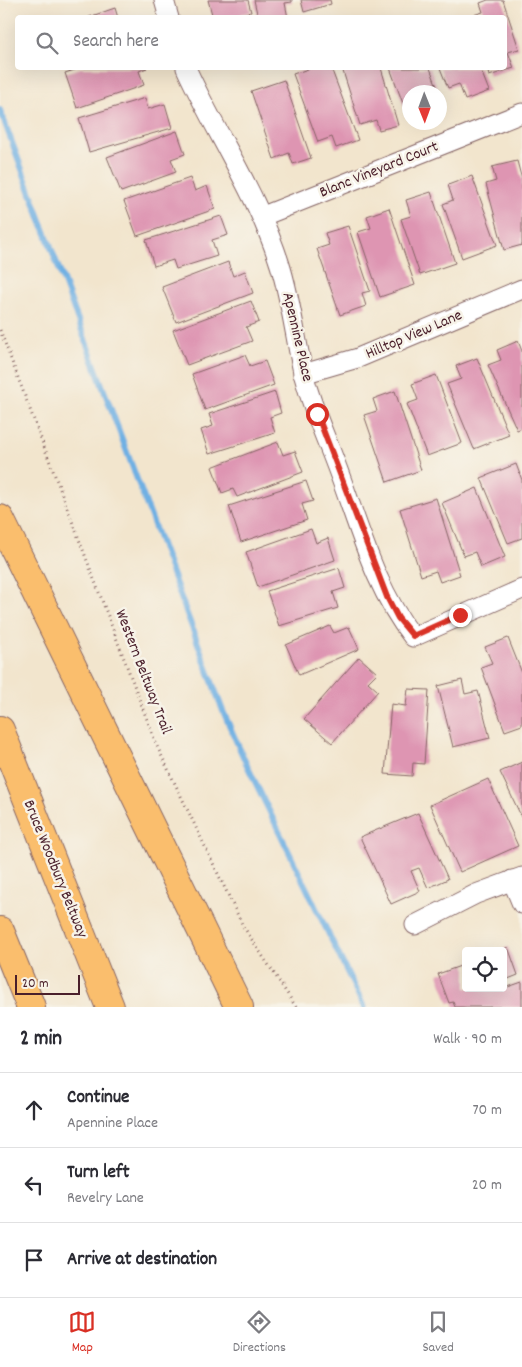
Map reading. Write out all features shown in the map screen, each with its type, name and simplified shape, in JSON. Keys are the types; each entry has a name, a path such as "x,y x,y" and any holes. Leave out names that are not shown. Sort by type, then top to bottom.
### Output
{"highway":[{"path":"0,519 239,1007"},
{"name":"Bruce Woodbury Beltway","path":"0,730 110,1007"},
{"path":"0,931 31,1007"}],"street":[{"path":"164,0 169,15"},
{"name":"Apennine Place","path":"187,70 210,119 263,216 283,275 294,319 303,374 382,584 398,618 413,636 522,590"},
{"name":"Blanc Vineyard Court","path":"263,216 522,113"},
{"name":"Hilltop View Lane","path":"303,374 358,358 522,289"},
{"path":"415,925 476,894 517,878 522,904"}],"path":[{"name":"Western Beltway Trail","path":"0,330 158,746 243,926 296,1007"}],"building":[{"path":"208,0 248,0 251,12 241,15 212,15"},
{"path":"254,0 292,0 292,2 285,3 287,15 257,15"},
{"path":"301,0 330,0 331,4 304,12"},
{"path":"488,0 503,0 519,49 508,52 514,68 489,76 488,70 507,70 507,15 473,15 483,12 480,3"},
{"path":"115,8 117,15 95,15"},
{"path":"75,70 142,70 139,71 144,85 77,108 65,73"},
{"path":"305,70 332,70 358,140 336,148 332,137 318,142 293,74"},
{"path":"343,70 382,70 398,125 379,130 376,120 360,125"},
{"path":"391,70 431,70 436,85 402,85 402,101"},
{"path":"441,70 481,70 489,91 465,100 459,84 448,88"},
{"path":"284,80 311,158 293,164 289,153 274,159 251,91"},
{"path":"145,98 148,109 165,104 172,128 89,152 79,118"},
{"path":"177,131 185,154 171,159 176,172 121,192 107,157"},
{"path":"517,161 522,180 522,245 504,250 486,184 496,181 492,167"},
{"path":"472,176 497,245 462,258 443,204 453,200 448,185"},
{"path":"190,178 195,191 207,186 215,209 137,236 124,201"},
{"path":"431,192 455,263 420,275 401,219 411,216 406,200"},
{"path":"389,208 415,285 380,297 358,232 371,228 367,216"},
{"path":"221,216 228,235 212,240 217,256 176,269 173,260 154,266 146,240"},
{"path":"348,226 370,291 362,293 366,306 340,315 317,249 329,245 325,233"},
{"path":"228,262 233,276 245,271 253,293 176,322 162,287"},
{"path":"251,301 259,322 246,327 252,341 187,365 173,330"},
{"path":"518,341 522,351 522,428 517,430 488,365 501,360 497,350"},
{"path":"245,355 250,366 265,361 274,385 205,410 192,374"},
{"path":"477,358 509,435 474,449 447,384 461,379 456,366"},
{"path":"436,375 462,443 427,456 407,404 418,400 412,384"},
{"path":"395,391 421,470 387,482 364,415 377,411 373,399"},
{"path":"275,392 281,413 270,417 275,433 209,454 201,430 213,426 209,414"},
{"path":"278,442 283,455 295,451 303,472 237,497 233,489 222,493 212,467"},
{"path":"516,464 522,480 522,538 508,543 481,478"},
{"path":"306,481 313,501 302,504 307,520 241,542 229,506"},
{"path":"477,488 505,557 481,567 475,552 464,556 442,503"},
{"path":"436,498 460,575 440,582 436,571 421,576 400,509"},
{"path":"311,529 316,543 328,538 335,560 258,587 246,552"},
{"path":"339,568 345,588 333,592 338,608 279,626 267,591"},
{"path":"330,626 334,633 349,627 359,649 299,675 286,645"},
{"path":"508,638 522,673 522,725 505,731 481,667 492,663 485,647"},
{"path":"359,657 377,673 368,682 378,691 332,743 304,719"},
{"path":"462,680 465,694 478,691 490,738 453,747 438,686"},
{"path":"408,689 429,690 424,764 413,763 412,776 385,774 391,704 406,706"},
{"path":"522,762 522,818 500,772"},
{"path":"488,779 518,846 460,872 430,805"},
{"path":"418,813 448,879 428,888 419,868 411,871 420,891 391,904 360,837"},
{"path":"507,947 518,975 507,979"},
{"path":"462,965 462,992 507,992 507,987 522,982 522,1007 455,1007 453,1002 449,1003 438,974"}],"waterway":[{"path":"0,110 223,711 245,761 364,1007"}],"route":[{"path":"317,414 379,578 398,618 413,636 460,615"}]}
